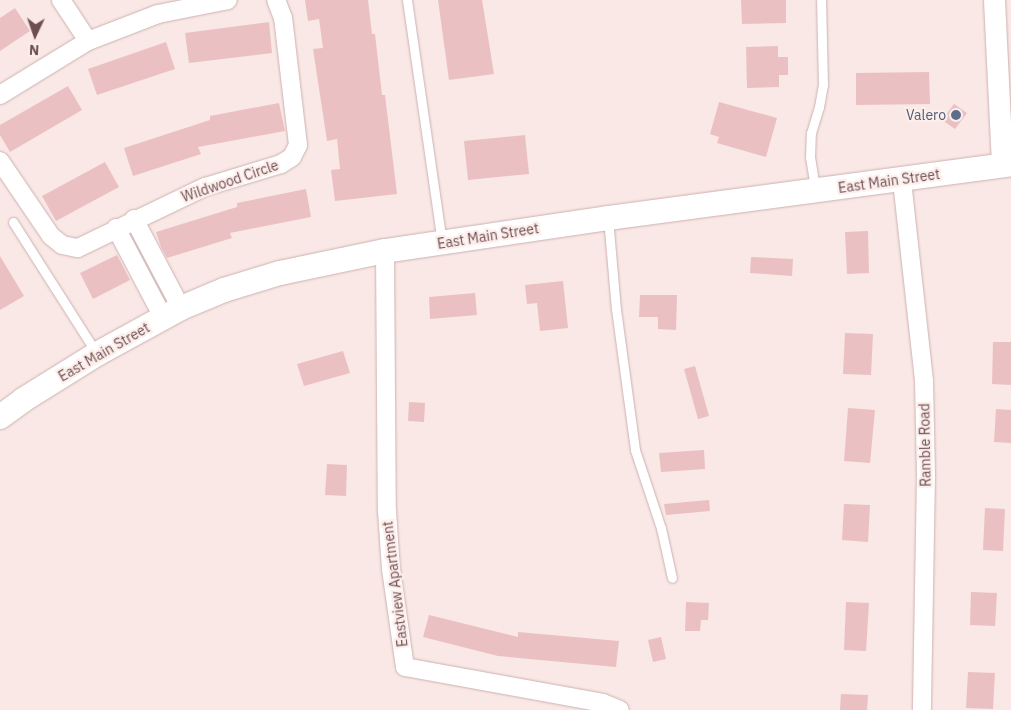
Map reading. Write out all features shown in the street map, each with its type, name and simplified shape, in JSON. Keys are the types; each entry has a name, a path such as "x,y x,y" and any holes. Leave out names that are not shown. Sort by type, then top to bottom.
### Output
{"main road":[{"name":"East Main Street","path":"0,417 23,400 97,354 172,313 224,290 280,273 385,252 608,218 1007,165"}],"street":[{"path":"61,0 88,41"},
{"path":"0,95 88,41 158,14 228,0"},
{"name":"Wildwood Circle","path":"0,161 51,236 62,245 78,248 204,186 281,164 292,157 298,146 283,18 276,0"},
{"path":"994,0 1007,165"},
{"name":"Ramble Road","path":"902,180 924,381 926,475 922,710"},
{"path":"134,220 172,313"},
{"path":"116,228 172,313"},
{"name":"Eastview Apartment","path":"385,252 387,512 390,569 406,667 603,703 620,710"}],"lane":[{"path":"407,0 442,243"},
{"path":"815,191 810,149 811,132 819,107 823,85 821,0"},
{"path":"608,218 616,309 635,450 661,528 672,578"},
{"path":"13,222 97,354"}],"building":[{"path":"305,0 368,0 372,34 375,34 382,95 385,95 397,194 335,201 331,170 340,169 337,139 327,141 313,49 323,48 319,19 308,21"},
{"path":"438,0 482,0 494,74 449,80"},
{"path":"741,0 786,0 786,23 742,24"},
{"path":"15,8 30,31 0,51 0,18"},
{"path":"269,22 272,53 189,63 185,33"},
{"path":"166,42 175,69 97,95 88,69"},
{"path":"778,46 778,57 788,57 788,75 779,75 779,87 747,88 746,47"},
{"path":"929,72 930,104 856,105 856,73"},
{"path":"68,86 82,110 10,152 0,135 0,125"},
{"path":"719,102 777,118 766,157 717,143 719,137 710,134"},
{"path":"279,103 285,131 198,147 201,154 133,176 124,148 210,120 210,116"},
{"path":"954,104 967,113 955,129 942,120"},
{"path":"525,135 529,174 468,180 464,141"},
{"path":"105,162 119,187 56,221 42,196"},
{"path":"306,189 311,217 230,233 232,238 167,258 161,247 156,232 237,207 237,203"},
{"path":"868,231 869,273 847,274 845,232"},
{"path":"117,255 130,280 93,299 80,273"},
{"path":"0,256 24,296 0,310"},
{"path":"751,257 793,259 792,276 750,273"},
{"path":"563,281 568,328 540,331 537,303 527,304 525,285"},
{"path":"475,293 477,315 430,319 429,297"},
{"path":"640,295 677,295 676,330 658,329 658,317 639,317"},
{"path":"845,333 873,334 871,375 843,374"},
{"path":"993,342 1011,342 1011,385 992,384"},
{"path":"343,351 350,373 304,386 297,364"},
{"path":"695,366 709,416 698,419 684,369"},
{"path":"409,402 425,403 424,422 408,421"},
{"path":"848,408 875,410 870,463 844,461"},
{"path":"996,409 1011,410 1011,443 994,442"},
{"path":"704,450 705,469 661,472 659,453"},
{"path":"327,464 347,465 346,496 325,495"},
{"path":"709,500 710,511 666,515 664,504"},
{"path":"844,504 870,505 868,542 842,540"},
{"path":"985,508 1005,509 1003,551 983,550"},
{"path":"971,592 997,593 995,626 970,625"},
{"path":"686,602 709,603 708,620 701,620 700,631 685,631"},
{"path":"846,602 869,603 866,651 844,650"},
{"path":"429,615 518,637 518,632 619,641 616,667 498,656 423,637"},
{"path":"661,637 666,659 653,662 648,640"},
{"path":"968,672 995,673 993,709 966,708"},
{"path":"841,694 868,695 867,710 840,710"}],"place":[{"name":"Valero","path":"956,115"}]}
